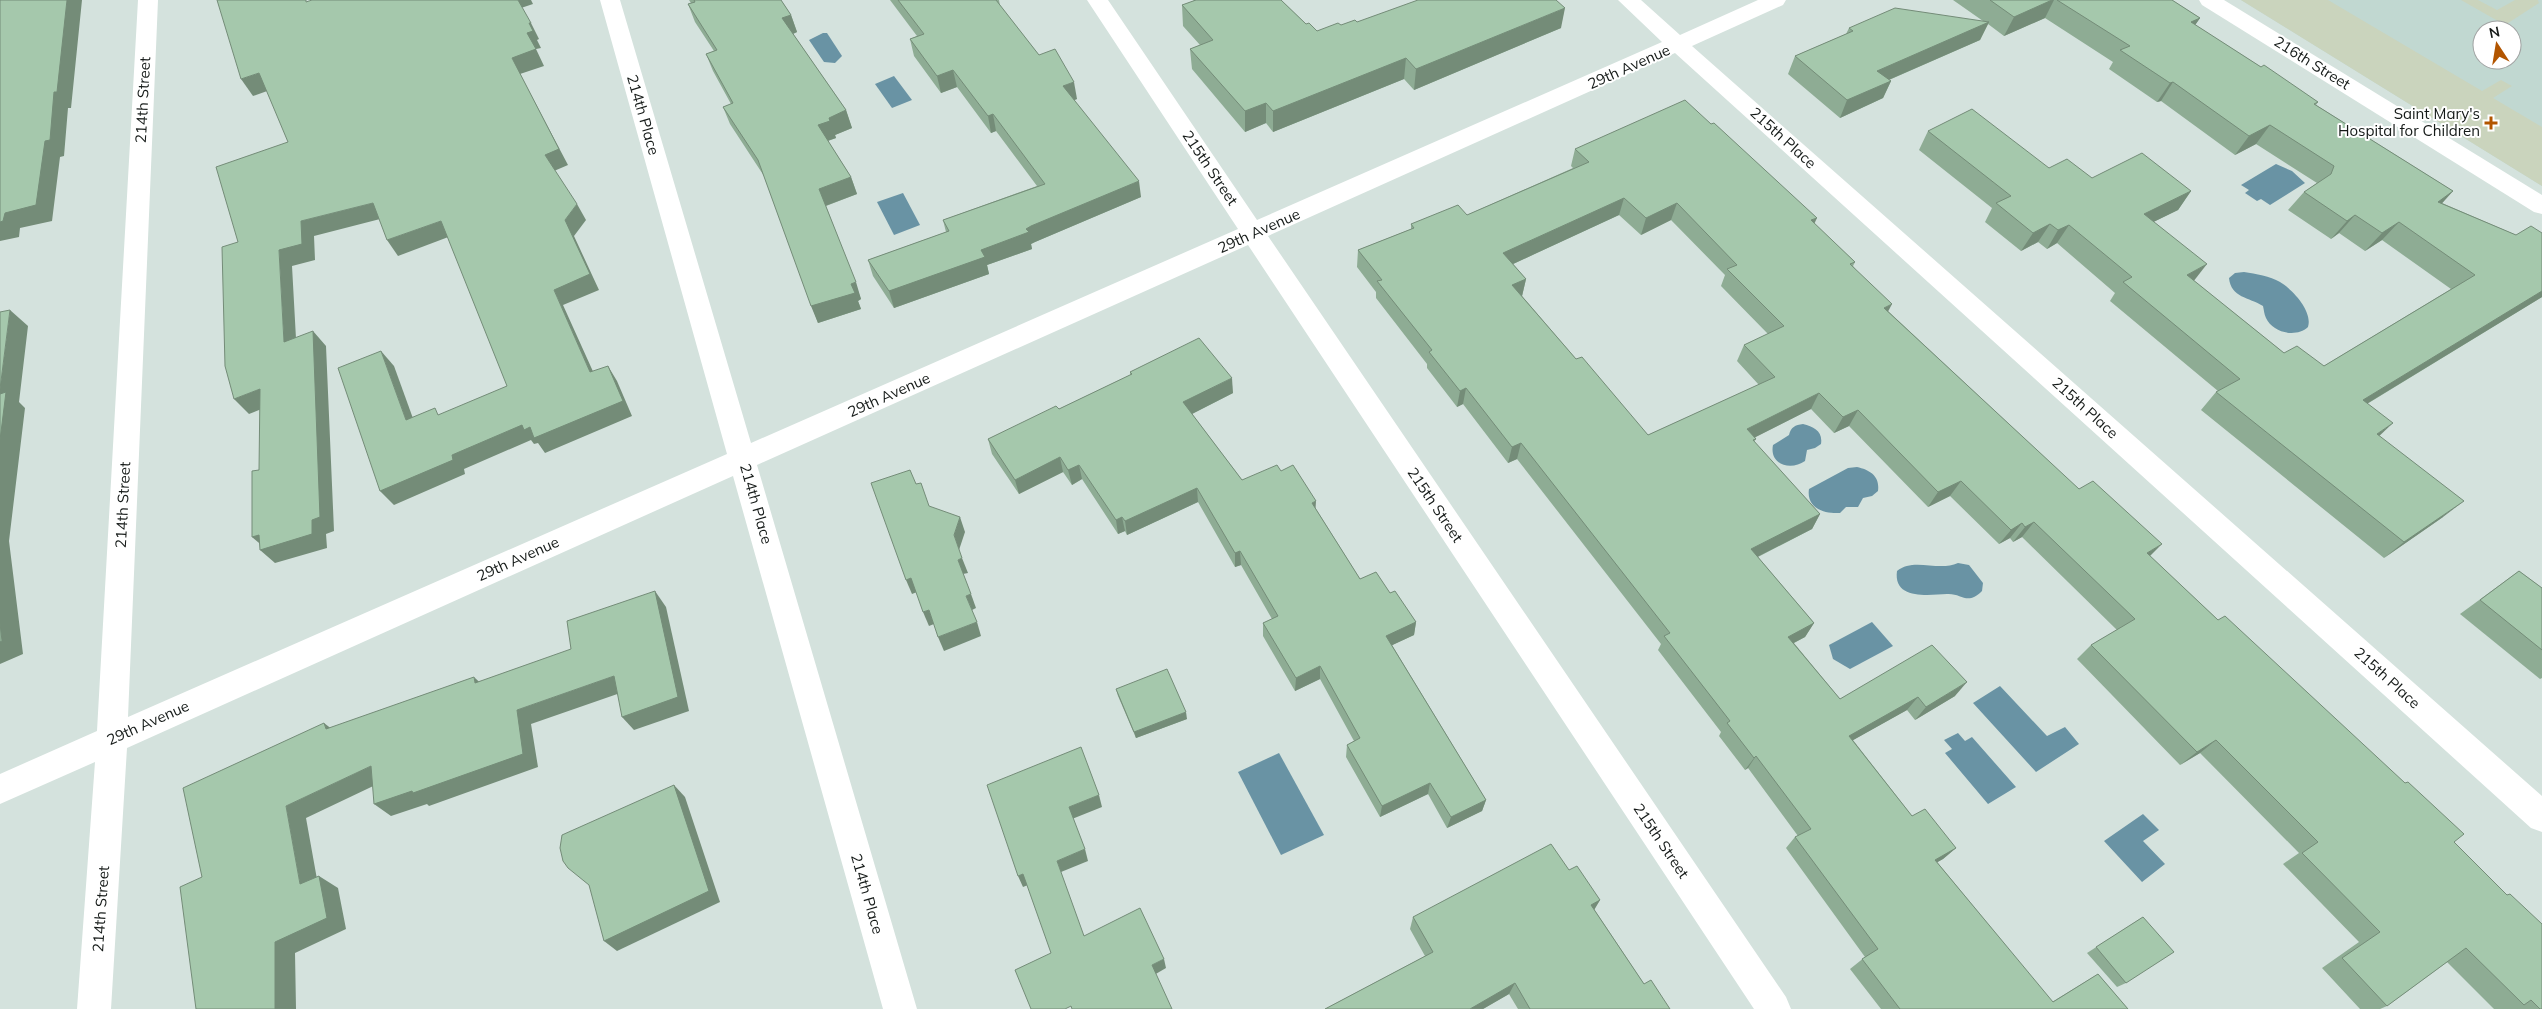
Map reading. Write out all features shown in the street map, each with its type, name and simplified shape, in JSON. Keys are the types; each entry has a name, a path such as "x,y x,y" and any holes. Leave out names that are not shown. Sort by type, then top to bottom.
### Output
{"street":[{"name":"214th Street","path":"94,1009 112,739 148,0"},
{"name":"214th Place","path":"610,0 744,460 900,1009"},
{"name":"215th Street","path":"1097,0 1774,1009"},
{"name":"215th Place","path":"1628,0 2542,817"},
{"name":"29th Avenue","path":"0,789 1254,234 1776,0"},
{"name":"216th Street","path":"2210,0 2542,206"}],"shaded area":[{"name":"Saint Mary's Hospital for Children","path":"2241,0 2542,0 2542,186"},
{"path":"2241,0 2328,0 2482,91 2501,80 2512,86 2493,98 2542,127 2542,186"},
{"path":"2461,0 2478,0 2497,10 2515,0 2538,0 2539,3 2513,20 2496,20"}],"water":[{"path":"827,33 842,56 835,63 824,62 809,40"},
{"path":"894,76 912,100 892,108 875,84"},
{"path":"2276,164 2292,171 2305,183 2270,205 2261,199 2257,201 2245,193 2249,190 2241,185"},
{"path":"903,193 920,225 894,235 877,202"},
{"path":"2244,272 2272,278 2290,290 2305,308 2309,321 2308,327 2291,333 2279,330 2269,323 2264,314 2263,306 2237,293 2230,285 2229,278 2235,273"},
{"path":"1803,424 1817,430 1821,436 1821,444 1807,450 1805,461 1794,466 1782,464 1774,457 1773,445 1789,435 1794,427"},
{"path":"1857,467 1873,474 1877,481 1878,491 1872,496 1863,498 1858,507 1846,507 1840,513 1822,511 1813,505 1810,501 1809,489 1848,468"},
{"path":"1958,563 1969,565 1983,583 1982,591 1972,598 1964,598 1952,594 1913,594 1900,587 1897,580 1897,571 1911,565 1942,566"},
{"path":"1872,622 1893,646 1850,669 1833,659 1829,645"},
{"path":"2000,686 2047,736 2065,727 2079,744 2036,772 1973,703"},
{"path":"1958,733 1965,741 1972,737 2016,787 1988,804 1945,753 1952,749 1944,740"},
{"path":"1279,753 1324,835 1281,855 1238,772"},
{"path":"2143,814 2159,830 2143,841 2165,864 2142,882 2104,841"}],"building":[{"path":"0,0 67,0 57,92 54,92 50,140 45,141 36,205 5,213 3,221 0,222"},
{"path":"217,0 306,0 306,2 312,0 518,0 531,23 529,23 533,31 527,33 536,49 512,58 559,149 545,155 577,204 565,220 590,274 554,290 590,372 608,366 623,401 534,438 530,427 524,430 522,425 452,455 453,460 380,491 338,368 381,351 406,420 435,408 438,415 507,386 441,221 387,240 373,203 301,221 302,244 279,250 284,342 313,331 320,517 312,520 312,534 260,550 259,535 252,537 252,471 259,470 260,389 234,399 225,366 222,247 238,242 216,167 288,142 259,73 241,79"},
{"path":"694,0 781,0 791,15 782,18 846,110 829,118 830,121 818,125 851,177 819,189 856,282 851,284 855,293 811,306 758,160 723,107 733,103 706,54 717,50 688,4 695,2"},
{"path":"898,0 996,0 1039,55 1055,49 1074,82 1063,86 1139,181 1031,226 1026,229 1029,232 981,250 985,257 889,291 868,260 949,231 943,220 1045,184 993,114 988,116 953,70 937,76 910,39 924,34"},
{"path":"1196,0 1281,0 1306,24 1309,23 1317,31 1338,23 1341,25 1355,20 1357,22 1418,0 1556,0 1565,8 1416,69 1406,58 1273,111 1266,103 1245,111 1190,49 1213,40 1182,5"},
{"path":"1990,0 2052,0 2014,17"},
{"path":"2057,0 2172,0 2200,18 2191,22 2261,67 2264,65 2318,102 2314,104 2453,191 2438,202 2516,235 2531,226 2542,233 2542,291 2363,400 2393,423 2377,434 2464,501 2404,542 2216,392 2240,379 2123,282 2132,277 2069,225 2058,230 2050,224 2033,233 1996,203 2011,196 1928,131 1972,109 2049,168 2067,159 2092,178 2142,153 2191,191 2144,214 2207,264 2187,275 2284,353 2297,346 2324,366 2475,275 2399,222 2382,233 2355,215 2347,221 2304,192 2331,174 2334,166 2270,125 2249,136 2173,82 2170,83 2120,50 2130,46"},
{"path":"1895,8 1989,22 1877,71 1891,81 1847,100 1795,56 1853,31 1849,28"},
{"path":"1685,100 1711,124 1714,123 1817,218 1811,220 1855,262 1850,264 1892,304 1884,308 2079,489 2093,481 2162,544 2147,553 2218,620 2225,616 2405,783 2408,782 2464,834 2454,842 2507,895 2510,894 2542,924 2542,1009 2531,1000 2524,1005 2466,948 2387,1006 2342,958 2380,932 2302,853 2318,842 2216,740 2197,752 2091,645 2135,619 2034,522 2025,527 2022,523 2011,530 1961,481 1938,492 1858,410 1843,417 1819,393 1747,429 1756,439 1753,440 1820,514 1751,549 1814,623 1788,637 1840,699 1932,645 1967,682 1926,707 1918,697 1849,736 1912,816 1925,809 1956,848 1935,860 2053,1002 2098,974 2128,1009 1900,1009 1862,959 1878,949 1795,837 1811,829 1756,756 1754,758 1727,723 1730,721 1664,636 1670,633 1521,443 1512,447 1466,388 1460,391 1429,352 1432,350 1377,281 1382,280 1358,250 1414,228 1411,224 1458,205 1467,215 1589,162 1575,149","holes":["1624,198 1646,218 1677,203 1737,265 1727,269 1784,326 1744,345 1775,377 1648,435 1582,357 1576,359 1512,285 1526,279 1503,253"]},
{"path":"10,310 0,389 0,312"},
{"path":"1199,338 1232,378 1183,402 1242,480 1277,465 1281,471 1293,465 1316,501 1312,503 1360,579 1376,572 1390,593 1395,591 1416,622 1386,636 1486,800 1451,817 1430,783 1382,806 1347,745 1360,738 1320,666 1296,678 1263,623 1278,616 1240,551 1235,553 1197,488 1125,521 1122,517 1116,520 1079,465 1068,470 1060,457 1015,480 988,439 1056,406 1059,409 1132,374 1130,372"},
{"path":"6,392 0,440 0,394"},
{"path":"910,470 916,484 921,483 929,506 960,517 954,535 962,558 958,560 971,594 966,596 977,622 938,637 929,610 923,612 911,578 906,580 871,483"},
{"path":"2519,571 2542,588 2542,650 2480,600"},
{"path":"655,591 678,697 622,717 614,676 517,710 523,754 413,793 412,791 374,804 371,766 286,806 300,884 319,876 327,918 275,942 275,1009 196,1009 180,887 202,877 183,788 324,723 326,729 474,677 475,683 571,649 567,621"},
{"path":"0,623 2,641 0,642"},
{"path":"1167,669 1186,712 1134,732 1116,689"},
{"path":"1081,747 1099,795 1069,807 1085,849 1057,861 1084,936 1140,908 1164,959 1152,965 1172,1009 1072,1009 1071,1006 1065,1009 1031,1009 1015,970 1051,953 1023,874 1018,876 987,785"},
{"path":"674,785 709,891 604,941 589,885 568,868 563,861 560,848 562,835"},
{"path":"1551,844 1569,870 1577,866 1600,900 1591,905 1644,984 1651,980 1670,1009 1530,1009 1515,983 1470,1009 1325,1009 1433,952 1413,917"},
{"path":"2143,917 2174,952 2126,983 2096,947"}],"place":[{"name":"Saint Mary's Hospital for Children","path":"2491,123"}]}
